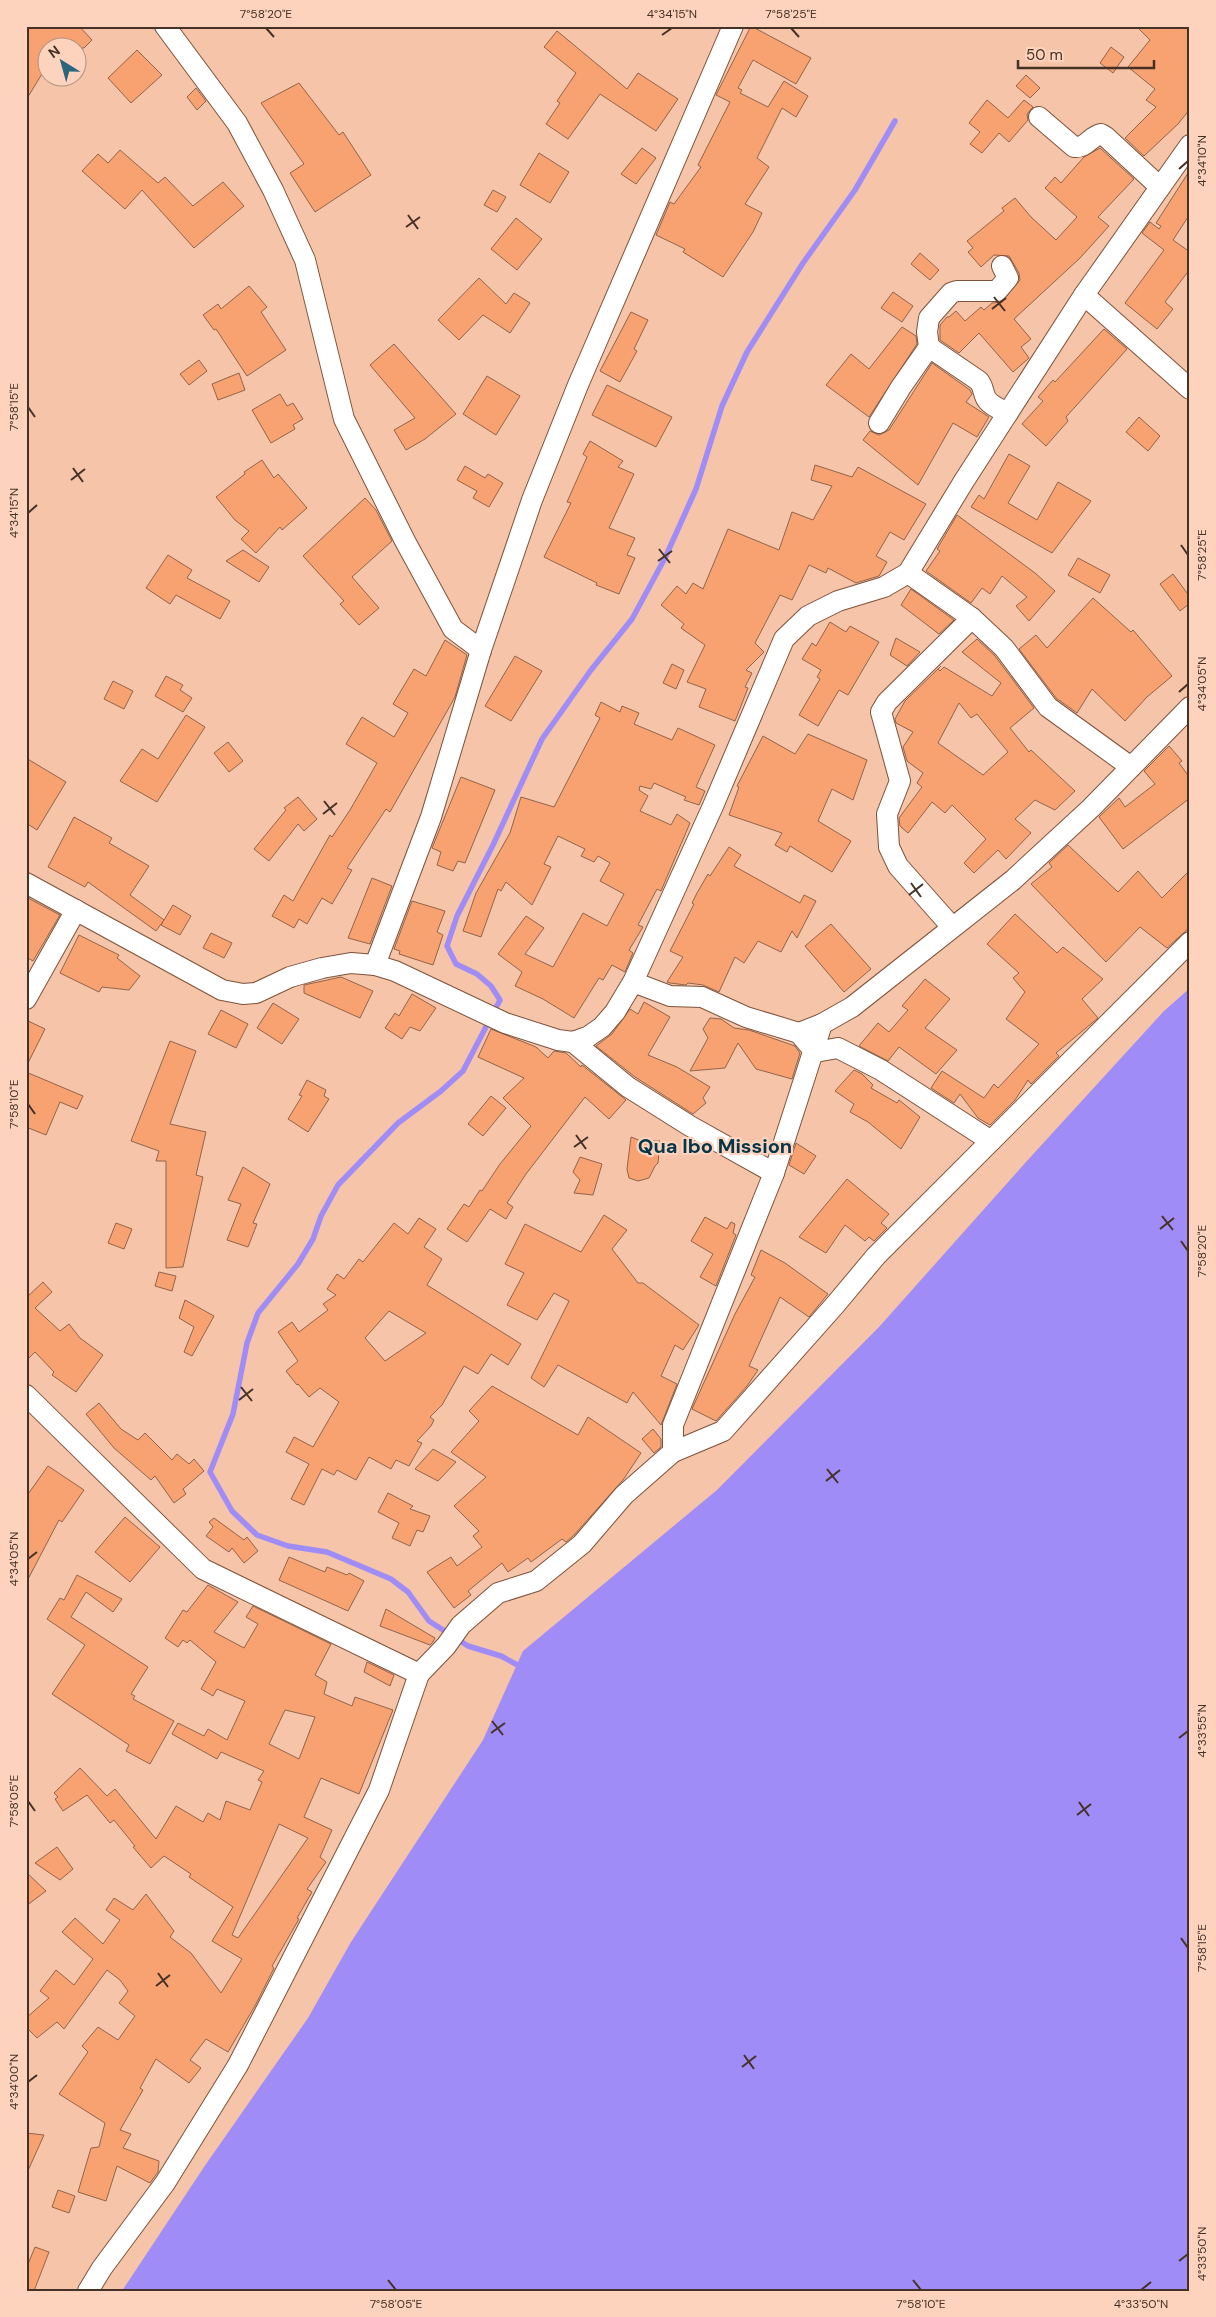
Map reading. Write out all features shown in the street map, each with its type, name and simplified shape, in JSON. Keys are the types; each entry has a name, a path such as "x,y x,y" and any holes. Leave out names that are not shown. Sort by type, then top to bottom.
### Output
{"street":[{"path":"165,26 237,123 273,190 305,260 344,419 405,540 453,629 481,650"},
{"path":"375,966 431,817 481,650 532,500 574,394 733,26"},
{"path":"1038,117 1074,147 1085,145 1094,136 1101,134 1160,187"},
{"path":"26,883 222,990 243,994 256,993 290,977 322,968 350,963 375,966 395,971 503,1021 558,1040 573,1042 589,1036 602,1027 615,1012 633,982 713,806 784,639 808,616 838,601 884,587 908,573 1084,295 1190,145"},
{"path":"1002,266 1008,278 997,291 957,291 944,299 928,318 926,332 929,347 980,380 984,388 985,397 991,404 1008,413"},
{"path":"1084,295 1190,388"},
{"path":"879,423 929,347"},
{"path":"908,573 972,618 1004,648 1048,707 1131,767"},
{"path":"952,927 898,866 889,847 887,814 900,781 881,712 887,702 972,618"},
{"path":"799,1033 822,1024 852,1007 1013,880 1131,767 1190,707"},
{"path":"26,1000 76,910"},
{"path":"88,2291 102,2268 165,2182 238,2065 379,1790 419,1674 446,1646 461,1625 498,1594 536,1580 582,1544 624,1495 673,1452 723,1431 876,1256 1190,942"},
{"path":"633,982 670,996 702,997 746,1017 799,1033 815,1052"},
{"path":"673,1452 673,1425 774,1173 815,1052 822,1024"},
{"path":"573,1042 628,1087 690,1126 774,1173"},
{"path":"815,1052 838,1048 881,1070 991,1141"},
{"path":"26,1395 203,1569 419,1674"}],"shaded area":[{"path":"1190,988 1190,2291 122,2291 204,2167 308,2018 351,1942 483,1740 523,1651 717,1490 879,1327 1164,1011"}],"building":[{"path":"26,26 79,26 92,40 88,44 88,38 38,38 38,80 26,100"},
{"path":"751,26 811,58 796,84 753,60 738,88 742,90 740,93 768,107 784,81 808,96 796,117 782,108 757,158 769,167 745,204 762,213 753,232 723,277 683,252 685,249 656,235 670,202 674,204 701,167 698,165 730,102 716,95"},
{"path":"1136,26 1190,26 1190,109 1178,124 1144,156 1125,138 1156,107 1146,100 1155,89 1128,67 1150,40"},
{"path":"557,31 627,89 638,73 678,99 656,131 600,94 568,139 546,124 560,103 557,101 576,73 544,47"},
{"path":"1111,47 1124,57 1113,73 1100,63"},
{"path":"137,50 162,75 131,103 108,78"},
{"path":"1026,75 1040,88 1030,98 1016,86"},
{"path":"299,83 339,135 343,132 371,175 315,212 290,173 304,164 261,103"},
{"path":"196,88 206,101 197,110 187,97"},
{"path":"987,100 1008,118 1024,100 1033,107 1027,114 1028,120 1009,142 999,133 982,153 970,144 980,132 969,123"},
{"path":"642,148 656,158 636,184 621,174"},
{"path":"1100,148 1134,179 1098,217 1109,226 1080,258 1014,319 1031,339 1021,347 1029,358 1013,372 979,333 959,353 940,340 940,325 947,317 956,311 965,321 981,307 984,310 992,303 1002,302 1020,280 1019,273 1009,256 994,255 981,267 968,252 973,248 967,241 1004,211 1002,208 1015,198 1031,217 1056,240 1077,217 1045,188 1055,177 1061,183 1084,157"},
{"path":"120,150 158,183 165,177 193,206 223,182 244,206 194,248 142,190 125,209 82,171 98,154 108,163"},
{"path":"539,153 569,172 550,203 520,185"},
{"path":"1190,170 1190,214 1173,240 1190,252 1190,269 1165,302 1173,309 1157,329 1125,303 1164,250 1142,233 1150,222 1159,229 1161,226 1156,223"},
{"path":"493,190 506,197 497,212 484,205"},
{"path":"516,218 542,239 517,270 491,249"},
{"path":"920,253 939,270 930,280 911,264"},
{"path":"479,278 506,304 514,293 530,303 510,333 483,315 459,340 438,320"},
{"path":"249,286 267,307 261,312 286,350 247,376 216,329 214,330 203,315 218,304 221,309"},
{"path":"893,292 913,306 902,322 881,308"},
{"path":"631,312 648,320 634,349 637,351 620,382 600,371"},
{"path":"902,327 916,336 917,344 869,417 826,385 851,354 869,369"},
{"path":"1104,329 1127,349 1066,417 1068,421 1046,446 1022,424 1043,401 1038,397 1053,380 1055,382"},
{"path":"394,344 456,414 425,439 406,450 394,430 415,418 370,365"},
{"path":"199,360 207,371 189,385 180,374"},
{"path":"932,363 970,390 972,394 966,402 989,417 977,437 953,423 918,485 863,440 870,431 879,435 889,430"},
{"path":"239,373 245,390 218,400 212,384"},
{"path":"487,376 520,396 496,435 463,414"},
{"path":"607,385 672,417 656,447 592,415"},
{"path":"280,394 287,406 293,403 303,419 293,425 295,429 271,443 252,410"},
{"path":"1139,417 1160,436 1148,451 1126,432"},
{"path":"590,441 623,461 618,467 634,474 609,528 635,538 627,555 635,558 619,594 596,585 597,583 544,557 571,503 567,502 587,457 583,454"},
{"path":"1009,454 1030,466 1008,503 1037,520 1058,482 1091,501 1052,553 971,507 979,495 984,499"},
{"path":"262,460 274,478 278,474 307,508 282,530 280,527 256,553 241,539 249,531 235,520 216,497 245,474 244,472"},
{"path":"815,465 852,477 858,467 926,504 904,540 890,532 876,556 887,562 879,576 856,583 828,568 826,573 809,565 792,600 780,595 755,643 764,652 746,670 752,673 745,687 748,688 735,721 699,707 706,689 687,682 705,645 681,628 684,624 661,605 677,586 686,594 693,583 703,589 728,529 779,550 792,512 813,520 832,486 811,480"},
{"path":"465,466 485,478 488,474 503,483 489,507 473,498 477,491 457,480"},
{"path":"365,498 376,510 392,541 352,577 379,608 359,625 340,604 344,601 303,556"},
{"path":"957,515 1035,573 1055,591 1029,621 1016,606 1027,597 1002,576 990,594 982,588 971,603 926,571 940,551 937,549"},
{"path":"243,550 269,567 259,582 226,561"},
{"path":"168,555 192,570 187,578 230,601 220,619 176,595 170,604 146,588"},
{"path":"1078,558 1110,575 1100,593 1068,575"},
{"path":"1173,574 1190,597 1190,603 1180,611 1160,584"},
{"path":"911,589 954,620 939,634 901,605"},
{"path":"1093,598 1131,632 1133,630 1172,676 1147,697 1125,721 1092,689 1077,713 1056,698 1019,649 1036,635 1047,648"},
{"path":"830,622 846,632 850,626 879,642 848,695 839,690 818,726 799,715 820,679 817,677 821,670 802,659 812,643 816,646"},
{"path":"896,638 920,652 907,666 890,655"},
{"path":"977,639 995,656 1034,708 1010,728 1029,752 1031,750 1075,791 1055,810 1035,800 1015,819 1031,833 1006,859 998,850 974,873 964,863 986,839 952,805 945,813 932,802 908,833 900,826 899,818 922,787 917,783 923,773 907,761 903,747 913,732 896,723 895,719 905,701 941,666 938,669 940,671 944,667 992,696 1001,683 962,652","holes":["959,703 971,718 977,714 1008,752 983,775 938,743"]},
{"path":"445,640 467,655 455,697 390,812 386,809 347,868 352,870 332,904 322,898 307,924 299,919 294,928 272,916 284,895 293,901 330,835 332,837 350,810 377,763 346,744 362,717 394,737 408,713 393,704 414,669 426,676"},
{"path":"515,656 542,671 511,721 485,706"},
{"path":"672,664 684,670 676,689 663,683"},
{"path":"166,676 183,685 180,690 192,698 183,712 155,696"},
{"path":"113,681 133,691 124,709 104,699"},
{"path":"601,702 620,712 622,706 639,713 634,724 672,740 678,728 715,745 696,787 705,791 699,805 684,800 686,797 654,783 651,789 640,786 639,790 648,796 640,811 671,825 677,814 690,823 661,891 657,889 638,925 643,927 629,950 633,953 625,972 612,965 603,980 599,978 574,1018 543,999 515,986 522,972 498,954 526,916 544,928 525,954 553,967 583,913 607,926 624,894 600,881 610,863 598,856 594,862 581,856 585,849 558,836 544,864 551,867 532,905 506,882 501,891 498,889 481,937 463,931 476,893 510,833 521,797 554,807 600,718 595,715"},
{"path":"186,715 205,727 157,802 120,781 142,749 158,759"},
{"path":"808,734 867,760 853,800 832,789 818,821 851,841 832,872 790,846 787,852 775,845 782,833 729,815 739,787 737,786 763,736 795,754"},
{"path":"228,742 243,761 229,772 214,753"},
{"path":"1169,746 1182,761 1179,763 1190,778 1190,798 1123,849 1099,817 1119,798 1125,807 1155,784 1144,771"},
{"path":"26,758 66,782 37,830 26,823"},
{"path":"461,777 495,790 465,863 458,861 453,871 437,865 441,852 432,848"},
{"path":"298,797 317,819 304,831 298,824 269,861 254,849 286,810 284,808"},
{"path":"74,817 112,838 109,843 149,866 130,895 164,920 156,931 88,882 85,887 48,867"},
{"path":"1068,845 1118,892 1138,871 1162,898 1190,870 1190,927 1167,948 1140,927 1106,962 1031,884 1052,867 1049,863"},
{"path":"729,847 741,855 734,866 800,903 804,895 816,901 797,938 792,931 781,952 758,941 744,963 735,957 719,992 703,985 667,982 683,957 670,951 694,904 692,903 708,874 710,876"},
{"path":"372,878 392,886 370,944 348,938"},
{"path":"26,897 60,915 33,961 26,957"},
{"path":"412,901 445,911 437,932 443,935 433,965 399,954 400,951 394,949"},
{"path":"173,905 191,916 180,935 161,925"},
{"path":"1015,914 1057,953 1063,947 1103,979 1082,999 1098,1018 1056,1053 1059,1056 1031,1084 1028,1080 1015,1100 990,1125 978,1118 960,1094 954,1103 931,1088 942,1071 984,1098 994,1084 998,1088 1039,1044 1006,1019 1025,992 1013,978 1019,973 987,944"},
{"path":"831,924 871,969 844,992 805,946"},
{"path":"211,933 232,943 224,958 203,948"},
{"path":"79,935 119,955 117,958 140,976 129,990 102,987 99,992 60,973"},
{"path":"341,977 373,991 360,1018 304,993 304,985"},
{"path":"925,979 950,999 925,1028 957,1050 936,1074 899,1047 888,1061 859,1046 878,1023 889,1032 908,1010 902,1006"},
{"path":"412,994 436,1008 420,1031 410,1027 402,1039 385,1028 395,1013 399,1016"},
{"path":"644,1002 670,1017 648,1055 677,1067 710,1087 703,1098 706,1103 693,1114 635,1077 596,1046 612,1034 630,1009 638,1014"},
{"path":"273,1003 299,1019 282,1044 257,1028"},
{"path":"221,1010 248,1024 236,1048 208,1034"},
{"path":"710,1018 721,1019 734,1028 749,1030 795,1046 800,1053 792,1079 756,1069 738,1043 725,1068 690,1071 708,1038 703,1029"},
{"path":"26,1020 45,1029 26,1067"},
{"path":"491,1029 536,1047 548,1058 554,1051 566,1053 581,1067 582,1065 626,1100 609,1119 585,1097 526,1174 507,1203 513,1207 506,1219 490,1209 467,1242 447,1229 464,1204 469,1207 480,1190 482,1191 500,1164 531,1126 503,1098 524,1078 478,1057"},
{"path":"170,1041 196,1051 170,1124 206,1132 196,1175 203,1177 183,1267 166,1268 166,1161 156,1161 159,1151 131,1141"},
{"path":"854,1070 862,1074 873,1085 871,1088 897,1103 899,1100 920,1117 901,1149 868,1122 850,1112 854,1104 835,1091"},
{"path":"26,1072 83,1096 77,1109 60,1102 46,1135 26,1127"},
{"path":"307,1080 326,1090 324,1096 329,1099 308,1132 288,1119 302,1096 299,1095"},
{"path":"491,1096 506,1108 483,1136 468,1124"},
{"path":"631,1137 641,1141 660,1141 658,1163 649,1178 638,1181 629,1178 627,1169"},
{"path":"796,1143 816,1156 804,1174 789,1165"},
{"path":"580,1157 602,1164 593,1195 574,1193 580,1180 573,1172"},
{"path":"243,1167 270,1184 253,1223 257,1224 248,1247 227,1240 241,1204 228,1200"},
{"path":"847,1179 889,1214 881,1223 887,1228 874,1241 869,1237 865,1241 845,1225 826,1253 799,1237"},
{"path":"604,1215 627,1230 612,1249 638,1283 643,1283 699,1325 683,1350 675,1345 661,1376 677,1384 661,1425 633,1392 627,1403 558,1365 544,1387 531,1378 569,1301 554,1293 537,1320 507,1305 524,1273 505,1264 525,1224 581,1252"},
{"path":"705,1217 727,1229 731,1222 735,1224 733,1233 736,1235 716,1286 700,1277 713,1254 691,1241"},
{"path":"419,1218 436,1229 424,1247 442,1259 427,1285 521,1344 508,1365 491,1354 478,1374 464,1366 442,1405 430,1417 434,1420 417,1441 422,1443 409,1466 396,1460 391,1469 369,1457 356,1480 337,1470 334,1475 322,1469 304,1505 291,1499 309,1464 286,1452 294,1437 313,1447 339,1402 320,1388 309,1397 297,1385 286,1371 298,1361 278,1332 292,1322 299,1332 328,1310 323,1304 336,1295 327,1289 337,1274 344,1279 359,1259 363,1262 394,1223 408,1234","holes":["389,1311 426,1333 385,1361 365,1338"]},
{"path":"116,1223 132,1229 124,1249 108,1243"},
{"path":"761,1250 785,1263 828,1294 809,1317 780,1297 749,1366 758,1370 747,1386 716,1421 692,1409 735,1314 755,1277 751,1275"},
{"path":"159,1272 176,1276 172,1291 155,1286"},
{"path":"43,1282 52,1292 35,1308 60,1331 69,1324 80,1338 103,1355 76,1392 52,1375 54,1372 35,1352 26,1361 26,1298"},
{"path":"185,1300 214,1316 192,1356 184,1352 194,1327 179,1318"},
{"path":"492,1386 578,1435 588,1417 641,1453 623,1480 566,1542 562,1539 531,1562 528,1558 508,1572 502,1563 468,1591 471,1595 454,1608 427,1572 451,1557 457,1566 482,1547 473,1536 479,1531 454,1506 486,1477 451,1452 479,1421 469,1411"},
{"path":"99,1403 121,1429 138,1440 145,1433 172,1460 177,1454 189,1464 194,1459 204,1471 183,1489 186,1494 174,1503 155,1476 151,1480 114,1448 86,1414"},
{"path":"653,1429 661,1439 661,1447 654,1453 642,1439"},
{"path":"433,1449 456,1462 438,1481 415,1469"},
{"path":"48,1466 84,1490 62,1522 59,1520 26,1583 26,1497"},
{"path":"388,1493 413,1506 410,1509 430,1516 423,1532 417,1530 410,1546 392,1538 399,1523 378,1512"},
{"path":"125,1517 160,1547 130,1582 95,1552"},
{"path":"214,1518 244,1540 247,1537 258,1551 244,1563 232,1548 229,1552 206,1536 213,1527 209,1522"},
{"path":"289,1557 325,1572 327,1567 347,1575 349,1573 364,1581 348,1611 279,1580"},
{"path":"77,1575 122,1599 113,1612 86,1592 71,1617 148,1667 131,1694 135,1696 133,1699 174,1721 150,1764 126,1751 129,1745 52,1694 85,1645 47,1619 60,1598 64,1600"},
{"path":"208,1585 238,1602 214,1632 244,1648 258,1624 246,1617 253,1606 331,1644 315,1675 327,1682 324,1694 352,1706 355,1697 393,1710 359,1794 321,1778 304,1817 332,1830 320,1857 326,1862 307,1889 312,1892 297,1918 299,1919 272,1966 274,1968 256,2004 228,2052 206,2039 190,2060 201,2068 189,2083 156,2059 140,2088 143,2090 120,2130 131,2134 123,2148 159,2161 158,2172 150,2183 117,2166 106,2201 78,2192 91,2148 99,2147 105,2123 59,2094 88,2052 82,2046 98,2027 118,2040 135,2016 119,2003 128,1991 120,1980 107,1970 64,2029 57,2022 37,2038 26,2027 26,2018 49,1998 40,1991 56,1970 74,1985 93,1959 62,1932 75,1918 103,1944 120,1920 106,1910 114,1898 133,1910 146,1894 174,1931 170,1937 191,1953 221,1993 242,1959 212,1941 233,1907 189,1877 191,1874 164,1856 151,1868 114,1820 110,1823 87,1795 63,1811 55,1799 58,1797 54,1793 80,1768 107,1796 115,1789 156,1839 176,1806 203,1822 208,1813 220,1820 226,1801 250,1810 262,1782 258,1780 264,1771 221,1752 217,1759 172,1734 178,1723 204,1736 208,1729 227,1740 245,1701 217,1689 213,1696 201,1689 216,1662 190,1640 187,1643 183,1640 178,1647 165,1638 183,1610 187,1612","holes":["285,1710 315,1717 299,1759 269,1744","279,1824 308,1838 238,1938 232,1935"]},
{"path":"386,1609 435,1638 433,1642 430,1645 380,1626"},
{"path":"367,1662 394,1675 390,1686 364,1672"},
{"path":"57,1847 73,1869 60,1880 35,1863"},
{"path":"26,1872 46,1891 26,1906"},
{"path":"26,2133 44,2135 26,2175"},
{"path":"58,2190 75,2196 69,2213 52,2207"},
{"path":"35,2247 49,2252 34,2291 26,2291 26,2269"}],"waterway":[{"path":"523,1668 501,1656 468,1646 429,1621 408,1592 391,1579 327,1552 288,1546 257,1535 232,1511 210,1472 233,1414 247,1343 258,1313 298,1264 313,1239 321,1216 338,1185 398,1123 441,1091 463,1071 500,1000 491,986 477,974 456,964 447,946 457,916 493,845 542,739 591,670 632,619 665,558 696,489 722,406 747,352 803,263 855,190 895,121"}],"district":[{"name":"Qua Ibo Mission","path":"715,1146"}]}
